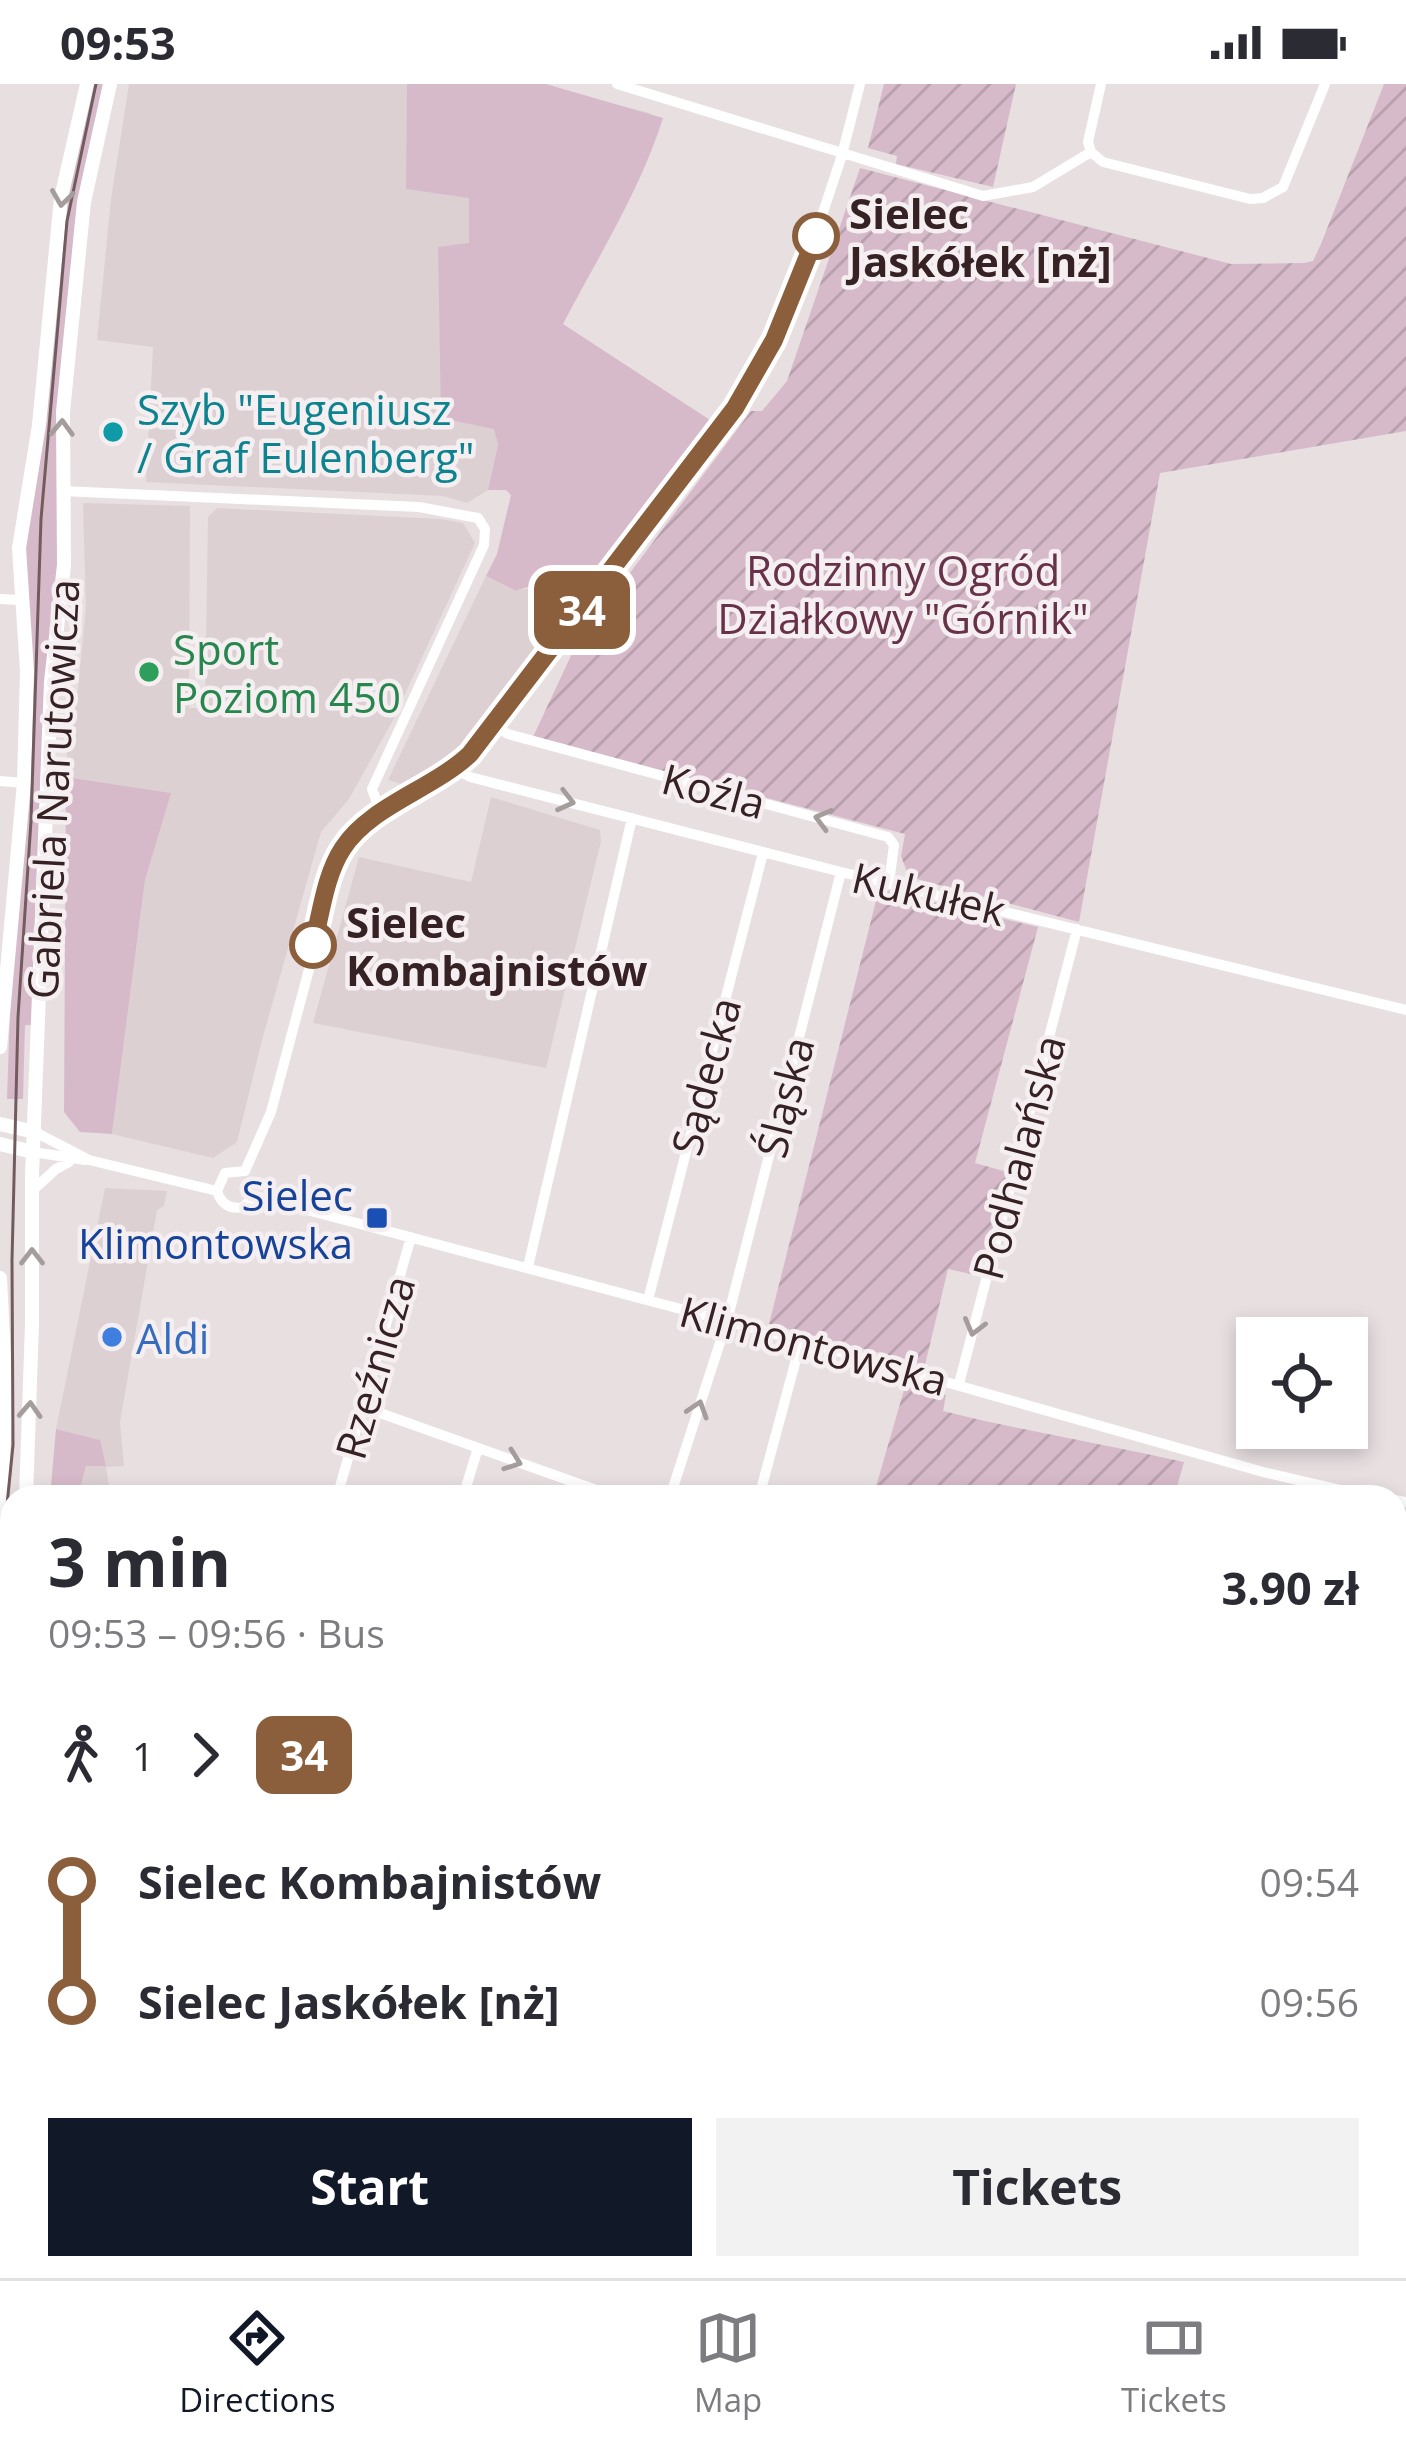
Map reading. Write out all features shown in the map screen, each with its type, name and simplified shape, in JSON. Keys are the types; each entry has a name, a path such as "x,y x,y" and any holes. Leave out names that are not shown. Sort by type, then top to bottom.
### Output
{"street":[{"name":"Gabriela Narutowicza","path":"0,1047 24,783 27,671 19,548 39,425 61,198 87,84"},
{"name":"Gabriela Narutowicza","path":"26,1485 51,682 64,565 63,412 84,202 110,84"},
{"path":"617,84 991,196 1033,187 1091,152"},
{"path":"245,1171 271,1112 335,864 349,840 381,813 454,768 494,725 735,408 797,291 860,84"},
{"path":"1101,84 1088,142 1103,162 1250,199 1263,199 1283,187 1325,84"},
{"path":"62,491 384,505 478,518 485,529 484,545 372,789 381,813"},
{"path":"0,599 20,600"},
{"name":"Koźla","path":"494,725 508,734 888,837 894,845 889,884"},
{"name":"Kukułek","path":"454,768 470,777 764,853 1406,1010"},
{"path":"0,781 24,783"},
{"path":"528,1267 632,818"},
{"name":"Sądecka","path":"648,1300 764,853"},
{"name":"Śląska","path":"674,1485 727,1322 841,872"},
{"name":"Podhalańska","path":"959,1384 1077,929"},
{"path":"0,1124 35,1132 88,1160 217,1191 226,1205 238,1208 255,1196 255,1182 245,1171"},
{"path":"0,1144 72,1161 88,1160"},
{"path":"32,1191 72,1161"},
{"path":"217,1191 225,1173 245,1171"},
{"name":"Klimontowska","path":"255,1196 1323,1485"},
{"name":"Rzeźnicza","path":"340,1485 411,1237"},
{"path":"0,1278 1,1485"},
{"path":"762,1485 801,1341"},
{"path":"363,1407 582,1485"},
{"path":"467,1485 478,1448"}],"shaded area":[{"path":"129,84 538,84 649,113 657,124 498,443 488,490 467,503 443,496 146,482 153,347 97,340"},
{"path":"83,503 190,506 189,708 205,708 208,517 217,508 440,519 463,523 475,543 393,720 349,799 321,832 237,1142 213,1158 112,1134 145,880 170,793 66,777 69,709 78,689 86,608"},
{"path":"486,576 516,591 555,582 577,594 481,724 434,771 408,786 388,780"},
{"path":"491,797 600,830 546,1068 313,1023 359,857 471,882"},
{"path":"105,1188 167,1191 164,1206 157,1210 120,1422 124,1466 106,1467 109,1485 81,1485 100,1440 56,1429"}],"green space":[{"path":"93,84 104,84 75,223 57,428 60,544 42,732 34,1025 25,1025 23,1099 7,1099 26,540 66,203"},
{"path":"407,84 546,84 663,118 630,198 563,324 710,420 577,594 555,583 546,599 527,587 516,591 486,576 497,554 511,495 506,490 488,490 498,444 494,429 441,418 438,247 469,243 469,198 406,189"},
{"path":"884,84 1016,84 993,187 896,164 897,156 868,148"},
{"name":"Rodzinny Ogród Działkowy \"Górnik\"","path":"1384,84 1406,84 1406,431 1160,473 1079,922 909,877 901,856 905,834 533,737 576,645 751,411 762,411 787,381 860,168 1231,264 1304,263 1313,261 1321,244"},
{"path":"66,777 171,793 145,880 112,1134 80,1132 64,1112"},
{"path":"879,889 1038,927 975,1163 1007,1172 980,1276 948,1269 925,1365 769,1324"},
{"path":"906,1383 946,1395 943,1411 1184,1462 1177,1485 876,1485"},
{"path":"56,1429 100,1440 106,1466 86,1466 81,1485 51,1485"}],"tram line":[{"path":"9,1485 18,1017 31,821 41,519 67,221 96,84"}],"bus line":[{"name":"34","path":"313,945 335,864 349,840 470,754 735,408 774,340 816,236"}],"place":[{"name":"Sielec Jaskółek [nż]","path":"816,236"},
{"name":"Szyb \"Eugeniusz / Graf Eulenberg\"","path":"113,432"},
{"name":"Sport Poziom 450","path":"149,672"},
{"name":"Sielec Kombajnistów","path":"313,945"},
{"name":"Sielec Klimontowska","path":"377,1218"},
{"name":"Aldi","path":"112,1337"}]}
